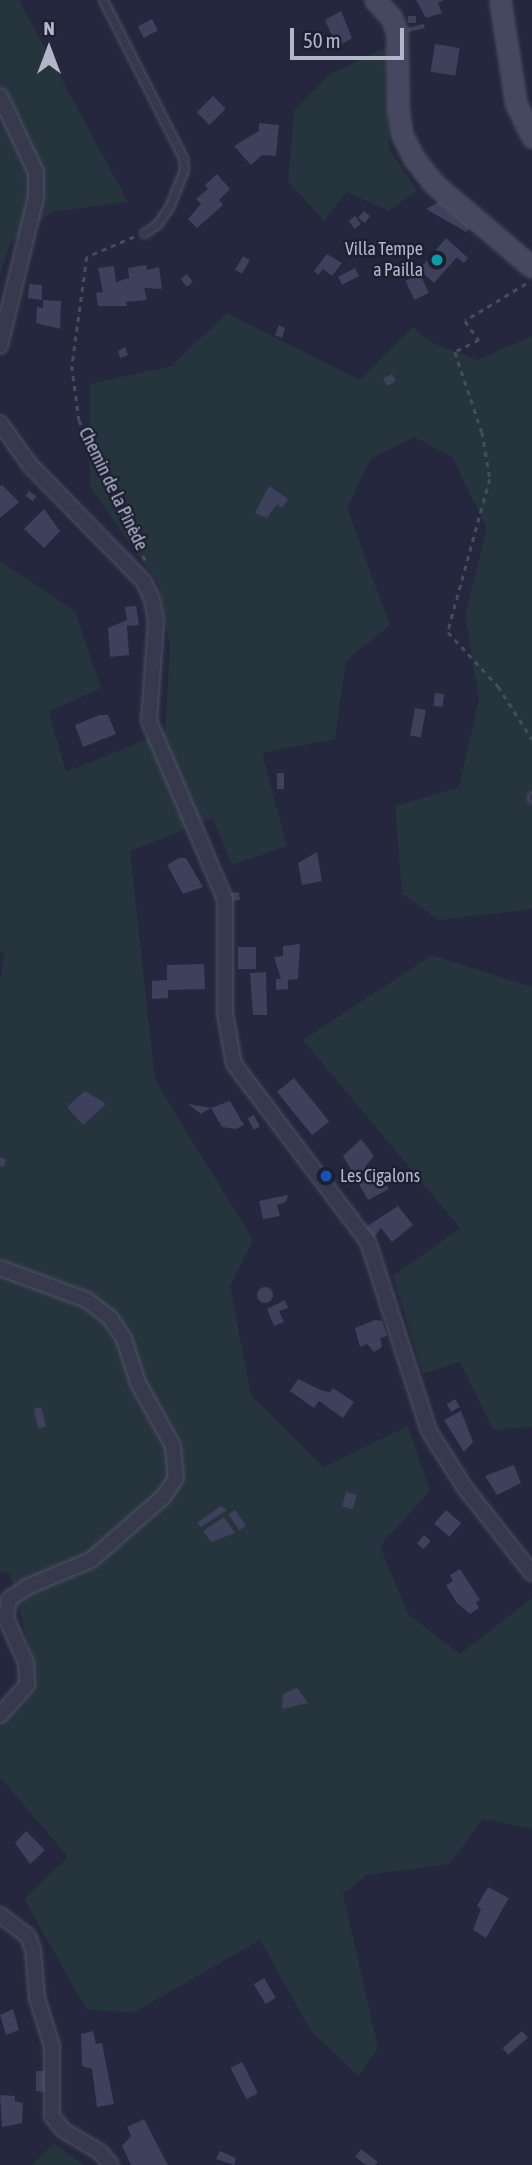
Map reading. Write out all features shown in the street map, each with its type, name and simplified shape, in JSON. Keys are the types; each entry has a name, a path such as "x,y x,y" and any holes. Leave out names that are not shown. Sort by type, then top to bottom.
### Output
{"street":[{"path":"375,0 397,32 398,108 402,135 413,158 434,184 532,267"},
{"path":"500,0 516,104 532,137"},
{"path":"0,96 36,172 36,197 0,346"},
{"path":"0,423 30,465 128,564 147,590 156,622 151,728 225,899 225,1014 234,1064 368,1242 429,1431 465,1489 532,1573"},
{"path":"0,1268 87,1300 110,1318 124,1339 138,1383 173,1446 176,1478 163,1497 91,1560 9,1599 6,1618 26,1663 27,1685 0,1716"},
{"path":"0,1914 28,1936 33,1950 37,1998 52,2046 52,2116 63,2130 100,2152 111,2165"}],"lane":[{"path":"103,0 183,158 184,170 169,207 157,224 144,233"}],"path":[{"name":"Chemin de la Pinède","path":"144,233 87,257 72,366 79,420 146,559 147,590"},
{"path":"532,280 465,321 479,340 455,352 482,432 490,479 449,632 498,686 532,739"}],"shaded area":[{"path":"0,0 19,0 128,202 52,212 10,244 0,275"},
{"path":"388,47 389,149 417,190 389,211 346,192 324,221 288,181 294,111 330,74"},
{"path":"227,313 359,380 413,327 430,342 477,360 532,336 532,909 439,920 402,894 395,806 459,787 479,700 465,615 487,529 452,457 414,437 371,459 347,508 390,625 346,661 335,739 262,753 287,846 232,865 213,819 130,851 155,1080 253,1240 230,1286 251,1395 324,1467 408,1426 430,1491 380,1546 408,1614 460,1654 532,1598 532,1829 483,1819 450,1864 367,1875 343,1894 378,2048 358,2076 311,2031 260,1940 133,2013 86,2009 24,1899 68,1857 0,1777 0,1717 37,1677 10,1574 0,1572 0,978 5,954 0,952 0,561 75,611 101,688 49,712 66,772 165,732 170,646 159,585 90,487 90,384 171,366"},
{"path":"432,955 532,987 532,1427 493,1430 460,1362 423,1374 393,1276 460,1228 303,1040"},
{"path":"54,2143 84,2165 32,2165"}],"building":[{"path":"416,0 444,0 438,3 442,13 426,18"},
{"path":"341,11 352,38 337,47 325,20"},
{"path":"408,16 416,16 416,23 408,23"},
{"path":"152,19 158,31 144,38 138,26"},
{"path":"424,24 425,28 408,32 408,28"},
{"path":"435,44 460,48 455,76 431,72"},
{"path":"213,96 226,109 209,125 197,112"},
{"path":"259,123 279,125 276,156 262,155 251,165 234,146 259,131"},
{"path":"217,174 230,189 219,200 223,205 197,228 188,219 201,204 196,199 208,189 205,185"},
{"path":"442,200 473,224 466,232 426,209"},
{"path":"364,211 370,216 365,223 358,218"},
{"path":"355,216 361,224 355,229 349,221"},
{"name":"Villa Tempe a Pailla","path":"446,238 468,258 464,263 457,257 434,283 419,270"},
{"path":"327,254 342,263 332,276 323,269 318,275 314,271"},
{"path":"243,256 250,260 242,274 235,270"},
{"path":"146,265 147,270 159,267 162,289 144,288 147,300 126,302 127,306 98,306 96,293 103,292 98,268 114,266 116,282 129,278 128,268"},
{"path":"355,268 359,276 342,285 338,277"},
{"path":"187,274 193,282 187,287 181,279"},
{"path":"420,274 429,293 414,300 405,281"},
{"path":"29,284 42,285 42,300 28,298"},
{"path":"43,300 61,301 60,329 36,323 37,307 43,308"},
{"path":"279,325 285,328 282,338 275,335"},
{"path":"125,347 128,355 120,358 118,351"},
{"path":"392,374 396,381 387,386 383,378"},
{"path":"0,486 19,502 0,518"},
{"path":"269,486 288,499 282,508 277,504 267,518 255,513"},
{"path":"29,491 36,496 33,501 25,496"},
{"path":"44,509 60,531 44,548 24,529"},
{"path":"136,606 139,625 127,626 129,655 110,657 108,628 127,620 125,607"},
{"path":"435,693 444,694 443,707 434,706"},
{"path":"415,708 426,710 421,737 410,736"},
{"path":"100,715 108,715 116,734 83,747 75,725"},
{"path":"277,773 284,773 284,789 277,789"},
{"path":"317,852 322,881 302,885 298,863"},
{"path":"179,858 186,858 203,887 183,894 167,865"},
{"path":"239,892 240,900 230,901 229,893"},
{"path":"300,944 298,979 288,980 288,989 276,990 276,979 281,979 274,957 283,956 283,946"},
{"path":"238,947 256,947 256,969 238,969"},
{"path":"204,964 205,989 168,990 168,998 152,999 152,981 167,980 167,965"},
{"path":"266,972 267,1015 253,1015 250,973"},
{"path":"294,1078 329,1122 312,1135 277,1092"},
{"path":"85,1091 106,1104 83,1125 67,1107"},
{"path":"230,1101 244,1125 236,1129 222,1127 211,1108"},
{"path":"188,1104 211,1108 201,1114"},
{"path":"254,1115 260,1127 254,1130 248,1118"},
{"path":"361,1139 374,1156 365,1167 371,1176 377,1172 389,1189 368,1200 343,1156"},
{"path":"0,1157 6,1159 4,1167 0,1166"},
{"path":"288,1195 286,1202 277,1205 280,1216 263,1219 259,1201"},
{"path":"398,1206 413,1225 392,1242 381,1228 374,1237 366,1227"},
{"path":"265,1287 273,1295 265,1303 257,1295"},
{"path":"285,1300 288,1308 279,1311 284,1322 274,1326 267,1309"},
{"path":"375,1320 382,1321 387,1336 380,1338 382,1347 374,1352 367,1344 360,1347 355,1328"},
{"path":"298,1379 323,1391 330,1392 333,1388 354,1402 343,1418 319,1401 314,1408 290,1391"},
{"path":"455,1399 460,1407 451,1412 447,1404"},
{"path":"41,1407 46,1426 38,1428 33,1409"},
{"path":"461,1411 473,1442 464,1452 444,1420"},
{"path":"514,1465 521,1483 497,1495 485,1476"},
{"path":"346,1492 357,1495 353,1509 342,1506"},
{"path":"221,1506 227,1510 201,1527 197,1523"},
{"path":"235,1510 246,1526 239,1530 228,1515"},
{"path":"446,1510 461,1523 449,1537 434,1524"},
{"path":"224,1517 235,1533 211,1542 203,1531"},
{"path":"424,1535 431,1541 424,1549 417,1543"},
{"path":"460,1569 480,1600 476,1602 479,1608 470,1614 457,1603 446,1585 453,1581 450,1575"},
{"path":"297,1688 308,1703 282,1709 283,1694"},
{"path":"26,1831 45,1850 30,1864 15,1843"},
{"path":"488,1887 509,1898 486,1938 473,1930 481,1909 477,1906"},
{"path":"264,1978 276,1998 266,2004 254,1984"},
{"path":"13,2009 19,2030 6,2035 0,2015"},
{"path":"93,2031 96,2044 102,2043 114,2104 97,2107 92,2069 82,2066 81,2034"},
{"path":"522,2031 528,2038 508,2055 502,2048"},
{"path":"242,2062 258,2093 246,2099 230,2068"},
{"path":"36,2071 46,2071 45,2092 36,2091"},
{"path":"0,2095 15,2096 15,2101 23,2103 22,2123 2,2127"},
{"path":"144,2119 168,2165 131,2165 122,2146 131,2136 127,2127"},
{"path":"361,2149 378,2162 375,2165 366,2165 355,2157"},
{"path":"220,2151 236,2158 234,2165 216,2159"}],"place":[{"name":"Villa Tempe a Pailla","path":"437,260"},
{"name":"Les Cigalons","path":"326,1176"}]}
